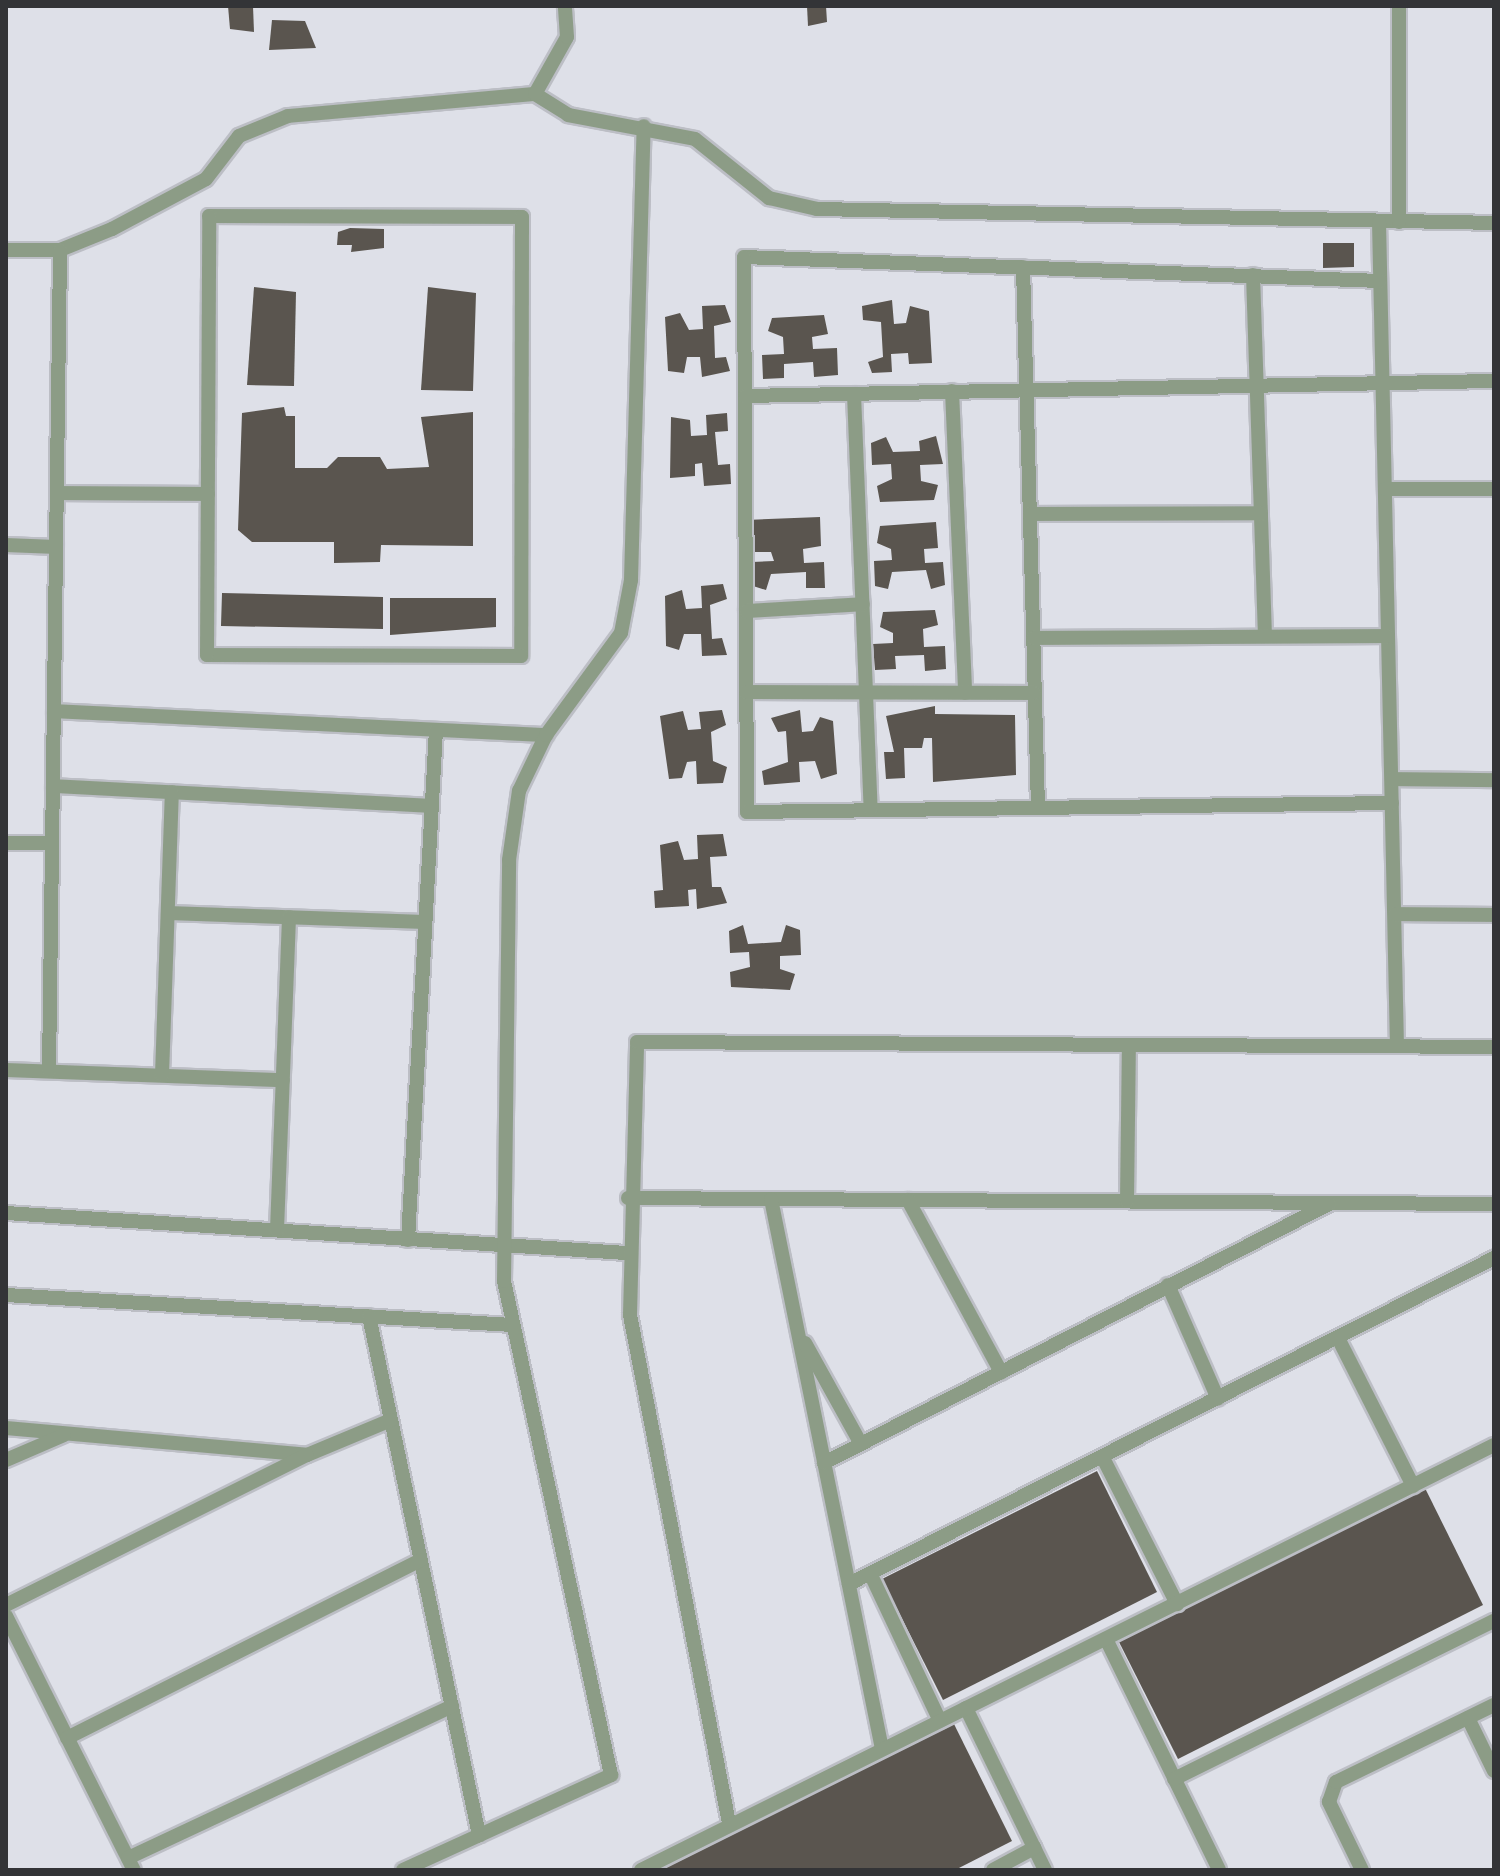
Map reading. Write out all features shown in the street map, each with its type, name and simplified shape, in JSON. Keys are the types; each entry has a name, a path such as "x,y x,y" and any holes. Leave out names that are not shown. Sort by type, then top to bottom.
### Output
{"street":[{"path":"535,94 567,37 565,6"},
{"path":"1399,6 1399,222"},
{"path":"6,250 60,250 206,179 239,136 288,116 535,94 568,115 644,126 695,139 769,198 817,209 1494,223"},
{"path":"403,1870 611,1775 512,1325 502,1246 509,860 519,791 546,735 621,633 631,580 644,126"},
{"path":"209,216 522,217 521,656 207,655 208,494 209,216"},
{"path":"1379,222 1397,1046"},
{"path":"49,1071 60,250"},
{"path":"1380,281 744,257 747,812 1392,803"},
{"path":"1023,267 1038,808"},
{"path":"1253,275 1265,636"},
{"path":"745,396 1494,381"},
{"path":"952,391 965,693"},
{"path":"854,394 871,810"},
{"path":"1385,489 1494,489"},
{"path":"57,493 208,494"},
{"path":"1030,514 1261,513"},
{"path":"6,545 56,547"},
{"path":"746,611 863,604"},
{"path":"1033,638 1388,636"},
{"path":"746,692 1034,693"},
{"path":"54,711 546,735"},
{"path":"408,1240 436,730"},
{"path":"1392,779 1494,780"},
{"path":"53,786 430,806"},
{"path":"162,1075 172,792"},
{"path":"6,843 52,843"},
{"path":"168,913 425,922"},
{"path":"1395,914 1494,915"},
{"path":"277,1230 289,917"},
{"path":"729,1823 640,1375 627,1253 637,1042 1494,1047"},
{"path":"1127,1201 1129,1045"},
{"path":"6,1070 283,1080"},
{"path":"628,1198 1494,1204"},
{"path":"771,1199 882,1749"},
{"path":"908,1200 1001,1372"},
{"path":"824,1463 1333,1202"},
{"path":"6,1213 627,1253"},
{"path":"849,1584 1494,1258"},
{"path":"1168,1285 1218,1399"},
{"path":"6,1295 512,1325"},
{"path":"369,1316 479,1835"},
{"path":"797,1329 861,1444"},
{"path":"1338,1338 1413,1486"},
{"path":"6,1605 307,1455 391,1420"},
{"path":"6,1428 307,1455"},
{"path":"6,1460 69,1433"},
{"path":"641,1870 729,1823 1494,1445"},
{"path":"1103,1458 1177,1604"},
{"path":"67,1738 421,1560"},
{"path":"871,1575 940,1721"},
{"path":"6,1616 131,1864 452,1706"},
{"path":"1174,1779 1494,1621"},
{"path":"1106,1639 1219,1870"},
{"path":"1362,1870 1329,1791 1494,1705"},
{"path":"966,1708 1045,1870"},
{"path":"1468,1718 1494,1771"},
{"path":"993,1870 1034,1848"}],"building":[{"path":"228,6 253,6 254,32 230,29"},
{"path":"807,6 826,6 827,22 808,26"},
{"path":"272,20 305,21 316,48 269,50"},
{"path":"350,228 384,229 384,248 351,252 352,245 337,245 338,232"},
{"path":"1323,243 1354,243 1354,267 1323,268"},
{"path":"254,287 296,292 294,386 247,385"},
{"path":"428,287 476,293 473,391 421,390"},
{"path":"892,300 894,324 906,323 910,306 929,311 932,363 909,364 908,353 891,354 892,372 872,373 868,362 883,357 881,322 863,320 862,306"},
{"path":"725,305 731,322 714,326 715,358 726,357 730,371 702,377 700,357 687,357 684,373 668,371 665,317 680,313 689,330 703,329 702,306"},
{"path":"824,315 828,334 812,337 813,349 837,348 838,375 814,377 813,362 784,364 784,378 763,379 762,355 784,354 783,337 768,331 772,318"},
{"path":"284,407 286,416 295,416 295,468 327,468 338,457 380,457 387,469 429,467 421,417 473,412 473,546 381,545 380,562 334,563 334,542 252,542 238,530 242,413"},
{"path":"727,413 728,431 715,432 718,465 730,464 731,484 704,486 702,463 695,464 695,476 670,478 671,417 690,420 691,436 707,435 706,415"},
{"path":"936,436 943,464 920,465 921,481 938,485 934,500 880,502 877,486 892,479 891,464 872,465 871,443 886,437 893,452 920,451 919,441"},
{"path":"820,517 821,546 803,549 804,563 824,562 825,588 806,588 806,572 771,574 766,590 753,586 752,562 774,561 771,552 747,552 746,520"},
{"path":"936,522 938,548 924,549 925,563 943,562 945,585 931,589 926,570 892,572 888,589 875,586 874,561 892,560 891,549 877,543 880,526"},
{"path":"723,584 727,599 710,605 712,639 722,638 727,655 702,656 701,634 684,634 679,650 666,646 665,596 682,590 686,609 702,608 701,586"},
{"path":"222,593 383,597 383,629 221,626"},
{"path":"390,598 496,598 496,627 390,635"},
{"path":"935,610 938,625 923,629 924,647 945,646 946,669 925,671 924,655 895,656 896,669 875,670 873,644 893,643 893,633 880,627 883,612"},
{"path":"935,706 935,714 1015,715 1016,775 933,782 932,738 924,738 922,748 904,748 905,778 886,779 884,752 894,752 886,716"},
{"path":"722,710 726,725 711,732 713,761 727,767 723,783 697,784 696,761 687,762 682,778 669,779 660,716 683,711 688,730 701,729 699,712"},
{"path":"800,710 802,732 813,731 820,717 833,721 837,774 821,779 815,761 799,762 800,782 764,785 762,771 788,762 786,731 778,732 771,718"},
{"path":"723,834 727,856 710,857 712,887 721,887 727,903 697,909 696,889 688,890 689,906 655,908 654,891 663,890 660,845 678,841 684,860 698,859 697,835"},
{"path":"743,925 748,944 781,942 786,925 800,930 801,955 780,956 780,969 795,974 790,990 731,987 730,972 750,967 749,952 730,953 729,931"},
{"path":"1097,1471 1157,1592 943,1700 882,1579"},
{"path":"1423,1484 1483,1605 1178,1759 1117,1638"},
{"path":"952,1720 1012,1841 955,1870 654,1870"}]}
